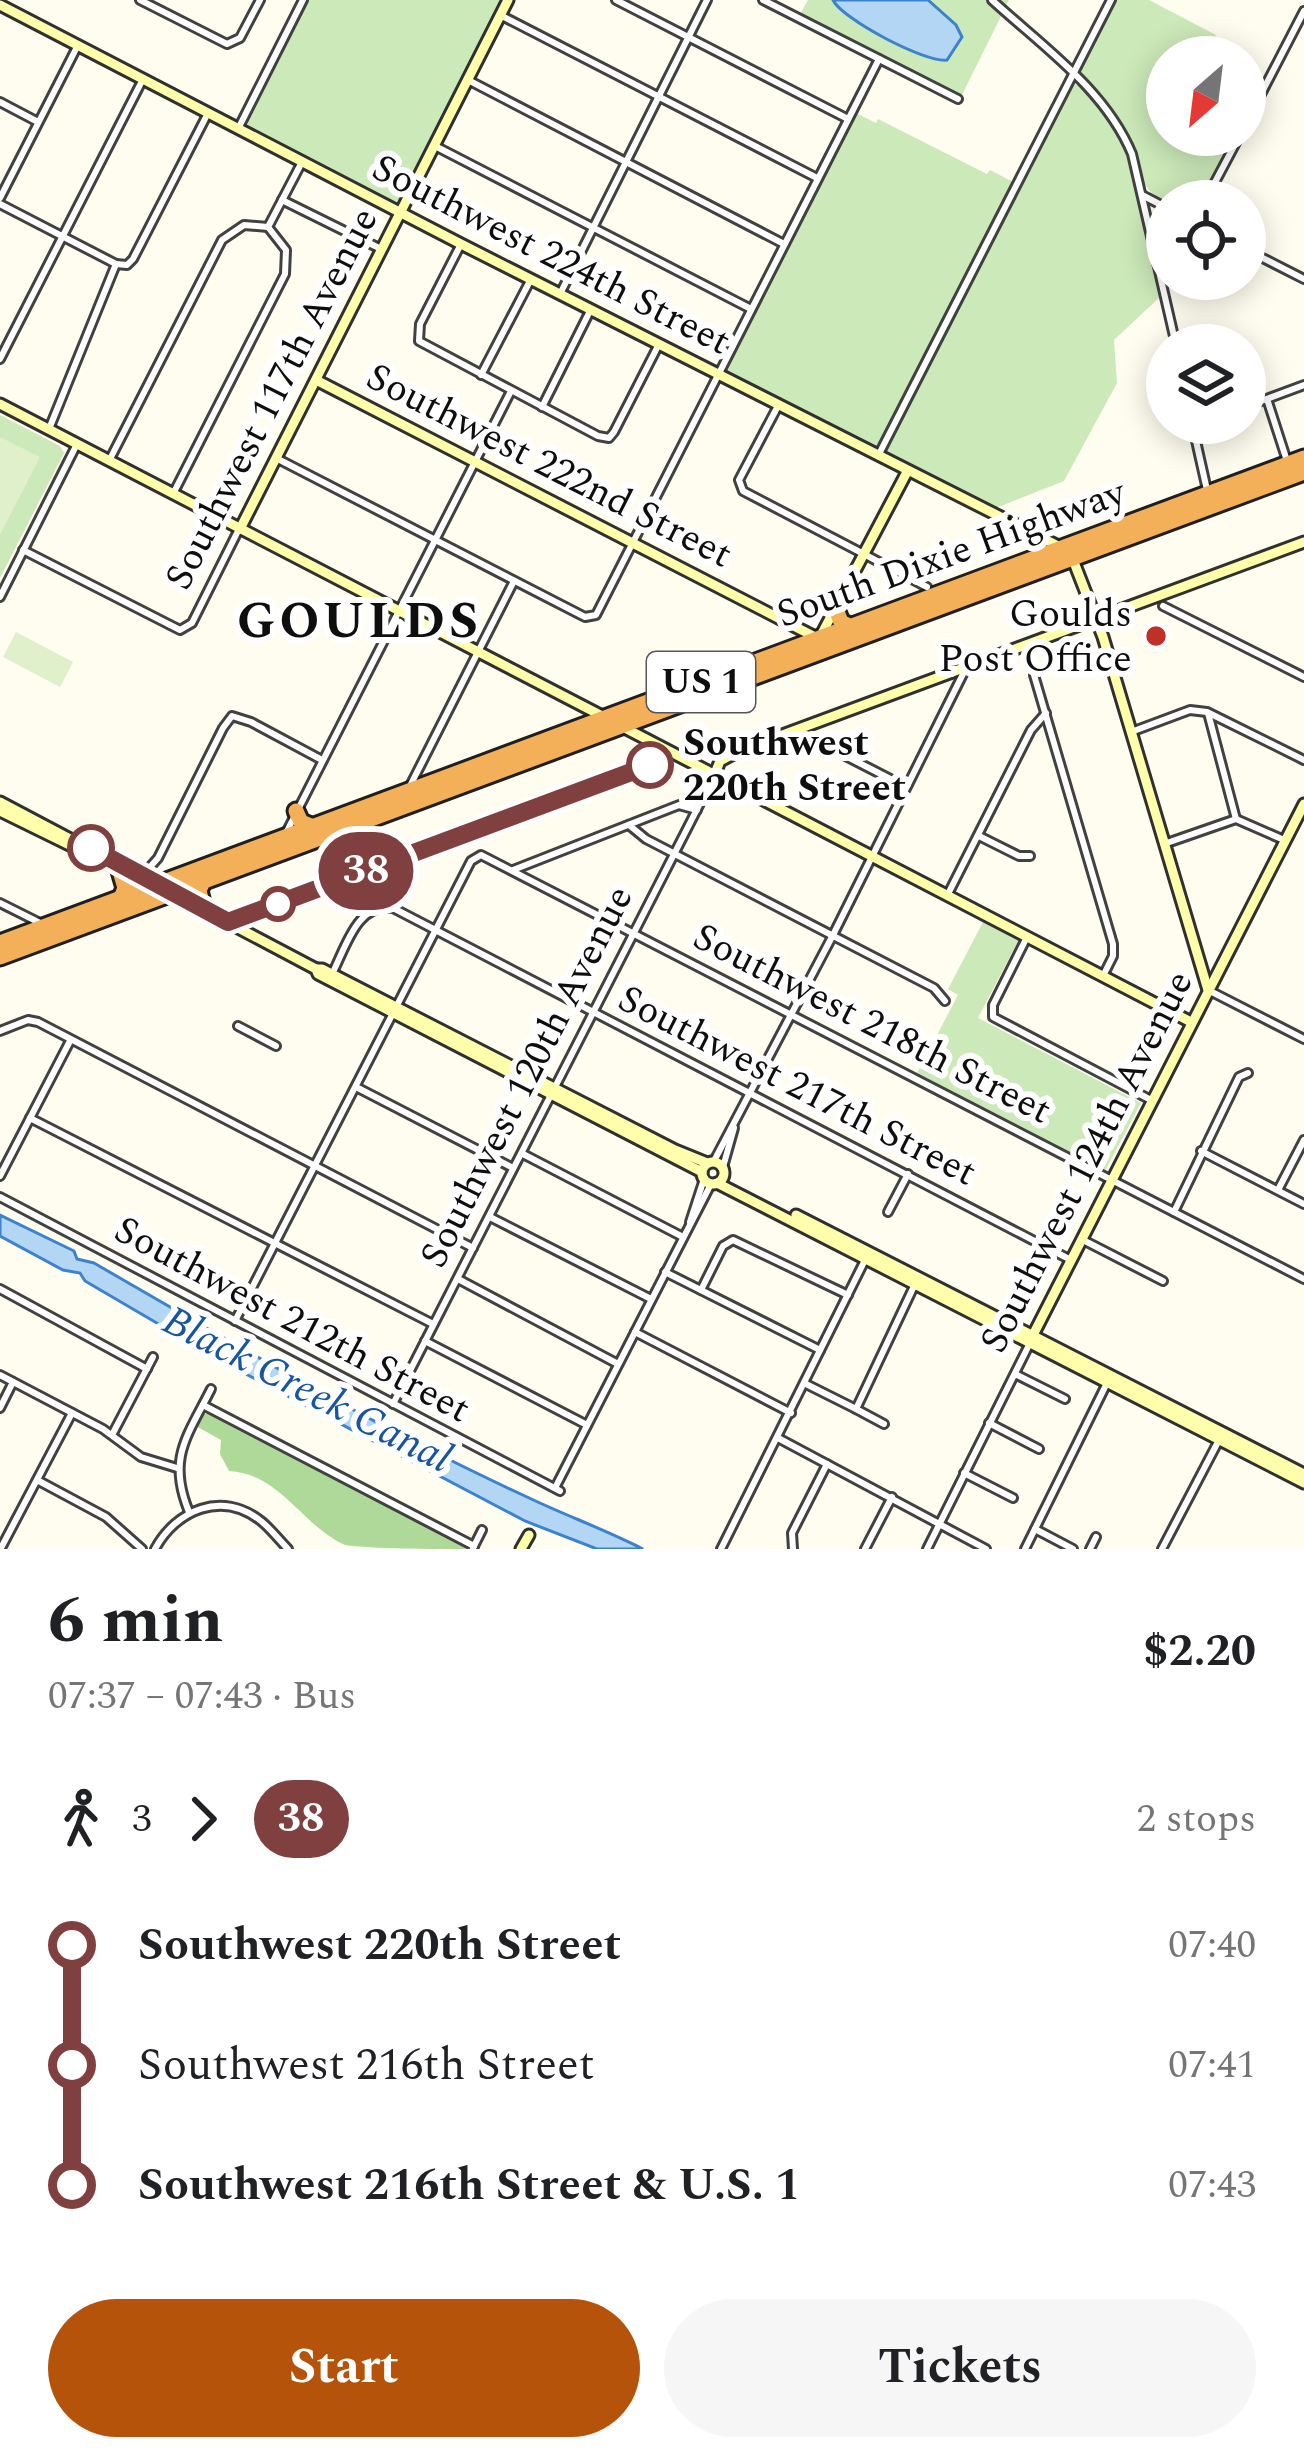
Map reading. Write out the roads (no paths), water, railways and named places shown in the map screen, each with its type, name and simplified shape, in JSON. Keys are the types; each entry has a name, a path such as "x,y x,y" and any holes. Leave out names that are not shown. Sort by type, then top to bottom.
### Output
{"highway":[{"name":"South Dixie Highway","path":"0,944 49,932 157,884 172,886 313,827 522,763 696,690 708,680 1041,556 1069,553 1299,464"},
{"name":"South Dixie Highway","path":"0,957 157,884 203,881 331,834 578,728 648,716 976,594 1136,521 1209,500"},
{"path":"1041,556 1046,548 1044,538"},
{"path":"836,609 841,622 851,627"},
{"path":"796,647 798,628"},
{"path":"739,682 749,672 811,649 818,639 837,645"},
{"path":"578,728 580,704"},
{"path":"647,740 643,726 648,716"},
{"path":"296,811 303,824 313,827"},
{"path":"120,871 125,888 121,898"},
{"path":"203,881 199,891 204,910"}],"street":[{"path":"140,0 219,41 233,43 242,36 260,0"},
{"path":"238,129 303,0"},
{"name":"Southwest 117th Avenue","path":"23,550 172,629 183,630 192,623 508,0"},
{"path":"616,0 848,119"},
{"path":"560,294 707,0"},
{"path":"763,0 958,99"},
{"path":"992,0 1104,104 1122,128 1171,324"},
{"path":"878,457 1111,0"},
{"name":"Southwest 224th Street","path":"5,4 143,80 1069,553"},
{"path":"1266,84 1304,11"},
{"path":"500,15 818,178"},
{"path":"78,46 0,201 116,264 127,265 133,259 208,113"},
{"path":"276,458 585,617 597,614 879,58"},
{"path":"0,359 143,80"},
{"path":"468,80 784,244"},
{"path":"0,102 38,122"},
{"path":"436,146 751,309"},
{"path":"268,227 302,162"},
{"path":"1142,195 1146,197"},
{"name":"Southwest 224th Street","path":"282,200 381,249"},
{"path":"109,461 222,240 244,226 268,227 284,243 285,274 173,494"},
{"path":"461,244 420,324 418,338 427,347 600,437 609,437 616,430 659,344"},
{"path":"1266,260 1304,279"},
{"path":"49,430 116,264"},
{"path":"481,375 531,279"},
{"path":"542,407 591,310"},
{"name":"Southwest 222nd Street","path":"316,380 818,639"},
{"path":"1299,464 1267,399 1304,385"},
{"path":"272,842 296,811 512,391"},
{"path":"0,404 1191,1022"},
{"path":"779,404 740,487 928,587"},
{"path":"0,597 77,444"},
{"path":"1197,444 1209,500"},
{"path":"818,639 907,472"},
{"path":"714,776 723,759 795,730 1151,599 1164,600 1304,542"},
{"path":"1069,553 1097,620 1208,990 1304,1039"},
{"path":"414,796 514,580"},
{"path":"1164,600 1186,617 1304,677"},
{"path":"425,1341 587,1425 966,666"},
{"path":"1034,675 1114,944 1102,976"},
{"path":"1131,732 1190,710 1208,712 1304,760"},
{"path":"1208,712 1236,819"},
{"path":"947,896 1031,730 1046,713"},
{"path":"157,884 158,859 232,716 322,760"},
{"path":"795,730 907,788"},
{"name":"Southwest 120th Avenue","path":"393,1404 714,776"},
{"path":"0,802 396,1011"},
{"name":"Southwest 124th Avenue","path":"927,1549 1080,1238 1304,804"},
{"path":"513,870 679,805 698,810"},
{"path":"0,811 120,871 157,884"},
{"path":"1164,844 1236,819 1286,841"},
{"path":"628,825 646,839 934,988 945,1001"},
{"path":"978,835 1019,856 1030,856"},
{"name":"Southwest 218th Street","path":"436,930 478,855 1304,1279"},
{"path":"0,903 49,932"},
{"name":"Southwest 217th Street","path":"332,974 361,918 373,909 393,908 1070,1259"},
{"path":"16,911 25,923 22,935"},
{"path":"235,1321 436,930"},
{"path":"1027,937 992,1012 999,1022 1151,1100"},
{"path":"316,969 938,1286 1304,1484"},
{"path":"0,1031 30,1020 474,1248"},
{"path":"238,1026 276,1046"},
{"path":"0,1176 71,1040"},
{"path":"1174,1212 1239,1077 1248,1073"},
{"path":"356,1087 515,1169"},
{"path":"30,1118 434,1324"},
{"path":"1278,1190 1304,1140"},
{"path":"1201,1151 1304,1204"},
{"path":"523,1154 683,1237"},
{"path":"713,1173 866,1258 1031,1338"},
{"path":"888,1212 908,1174"},
{"name":"Southwest 212th Street","path":"0,1197 557,1490 587,1425"},
{"path":"490,1217 651,1299"},
{"path":"1080,1238 1163,1281"},
{"path":"701,1290 723,1246 734,1240 848,1295"},
{"path":"866,1258 883,1260 938,1286"},
{"path":"721,1549 866,1258"},
{"path":"665,1272 820,1350"},
{"path":"458,1279 618,1364"},
{"path":"856,1409 915,1283"},
{"path":"0,1288 147,1369"},
{"path":"635,1332 791,1413"},
{"path":"112,1435 153,1357"},
{"path":"1015,1374 1065,1399"},
{"path":"0,1375 112,1435 149,1461 177,1468"},
{"path":"1109,1379 1304,1474"},
{"path":"1025,1549 1109,1379"},
{"path":"0,1408 13,1382"},
{"path":"806,1383 884,1424"},
{"path":"189,1512 177,1468 181,1449 212,1388"},
{"path":"203,1405 473,1547 482,1530"},
{"path":"2,1548 72,1413"},
{"path":"989,1424 1040,1449"},
{"path":"778,1438 986,1549"},
{"path":"1162,1549 1219,1440"},
{"path":"792,1548 792,1533 827,1464"},
{"path":"964,1473 1013,1498"},
{"path":"37,1480 106,1517 142,1549"},
{"path":"865,1549 892,1497"},
{"path":"155,1549 170,1526 189,1512 216,1506 240,1510 260,1521 288,1549"},
{"path":"1035,1529 1073,1549"},
{"path":"521,1549 529,1535"},
{"path":"1090,1549 1096,1537"}],"water":[{"path":"833,0 928,0 956,25 962,37 947,60 936,59 867,28"},
{"name":"Black Creek Canal","path":"0,1215 74,1251 77,1259 94,1263 415,1442 643,1549 597,1549 525,1521 225,1363 85,1281 80,1273 63,1270 0,1236"}],"place":[{"name":"Goulds Post Office","path":"1156,636"},
{"name":"Southwest 220th Street","path":"650,765"}],"district":[{"name":"GOULDS","path":"359,622"}]}
